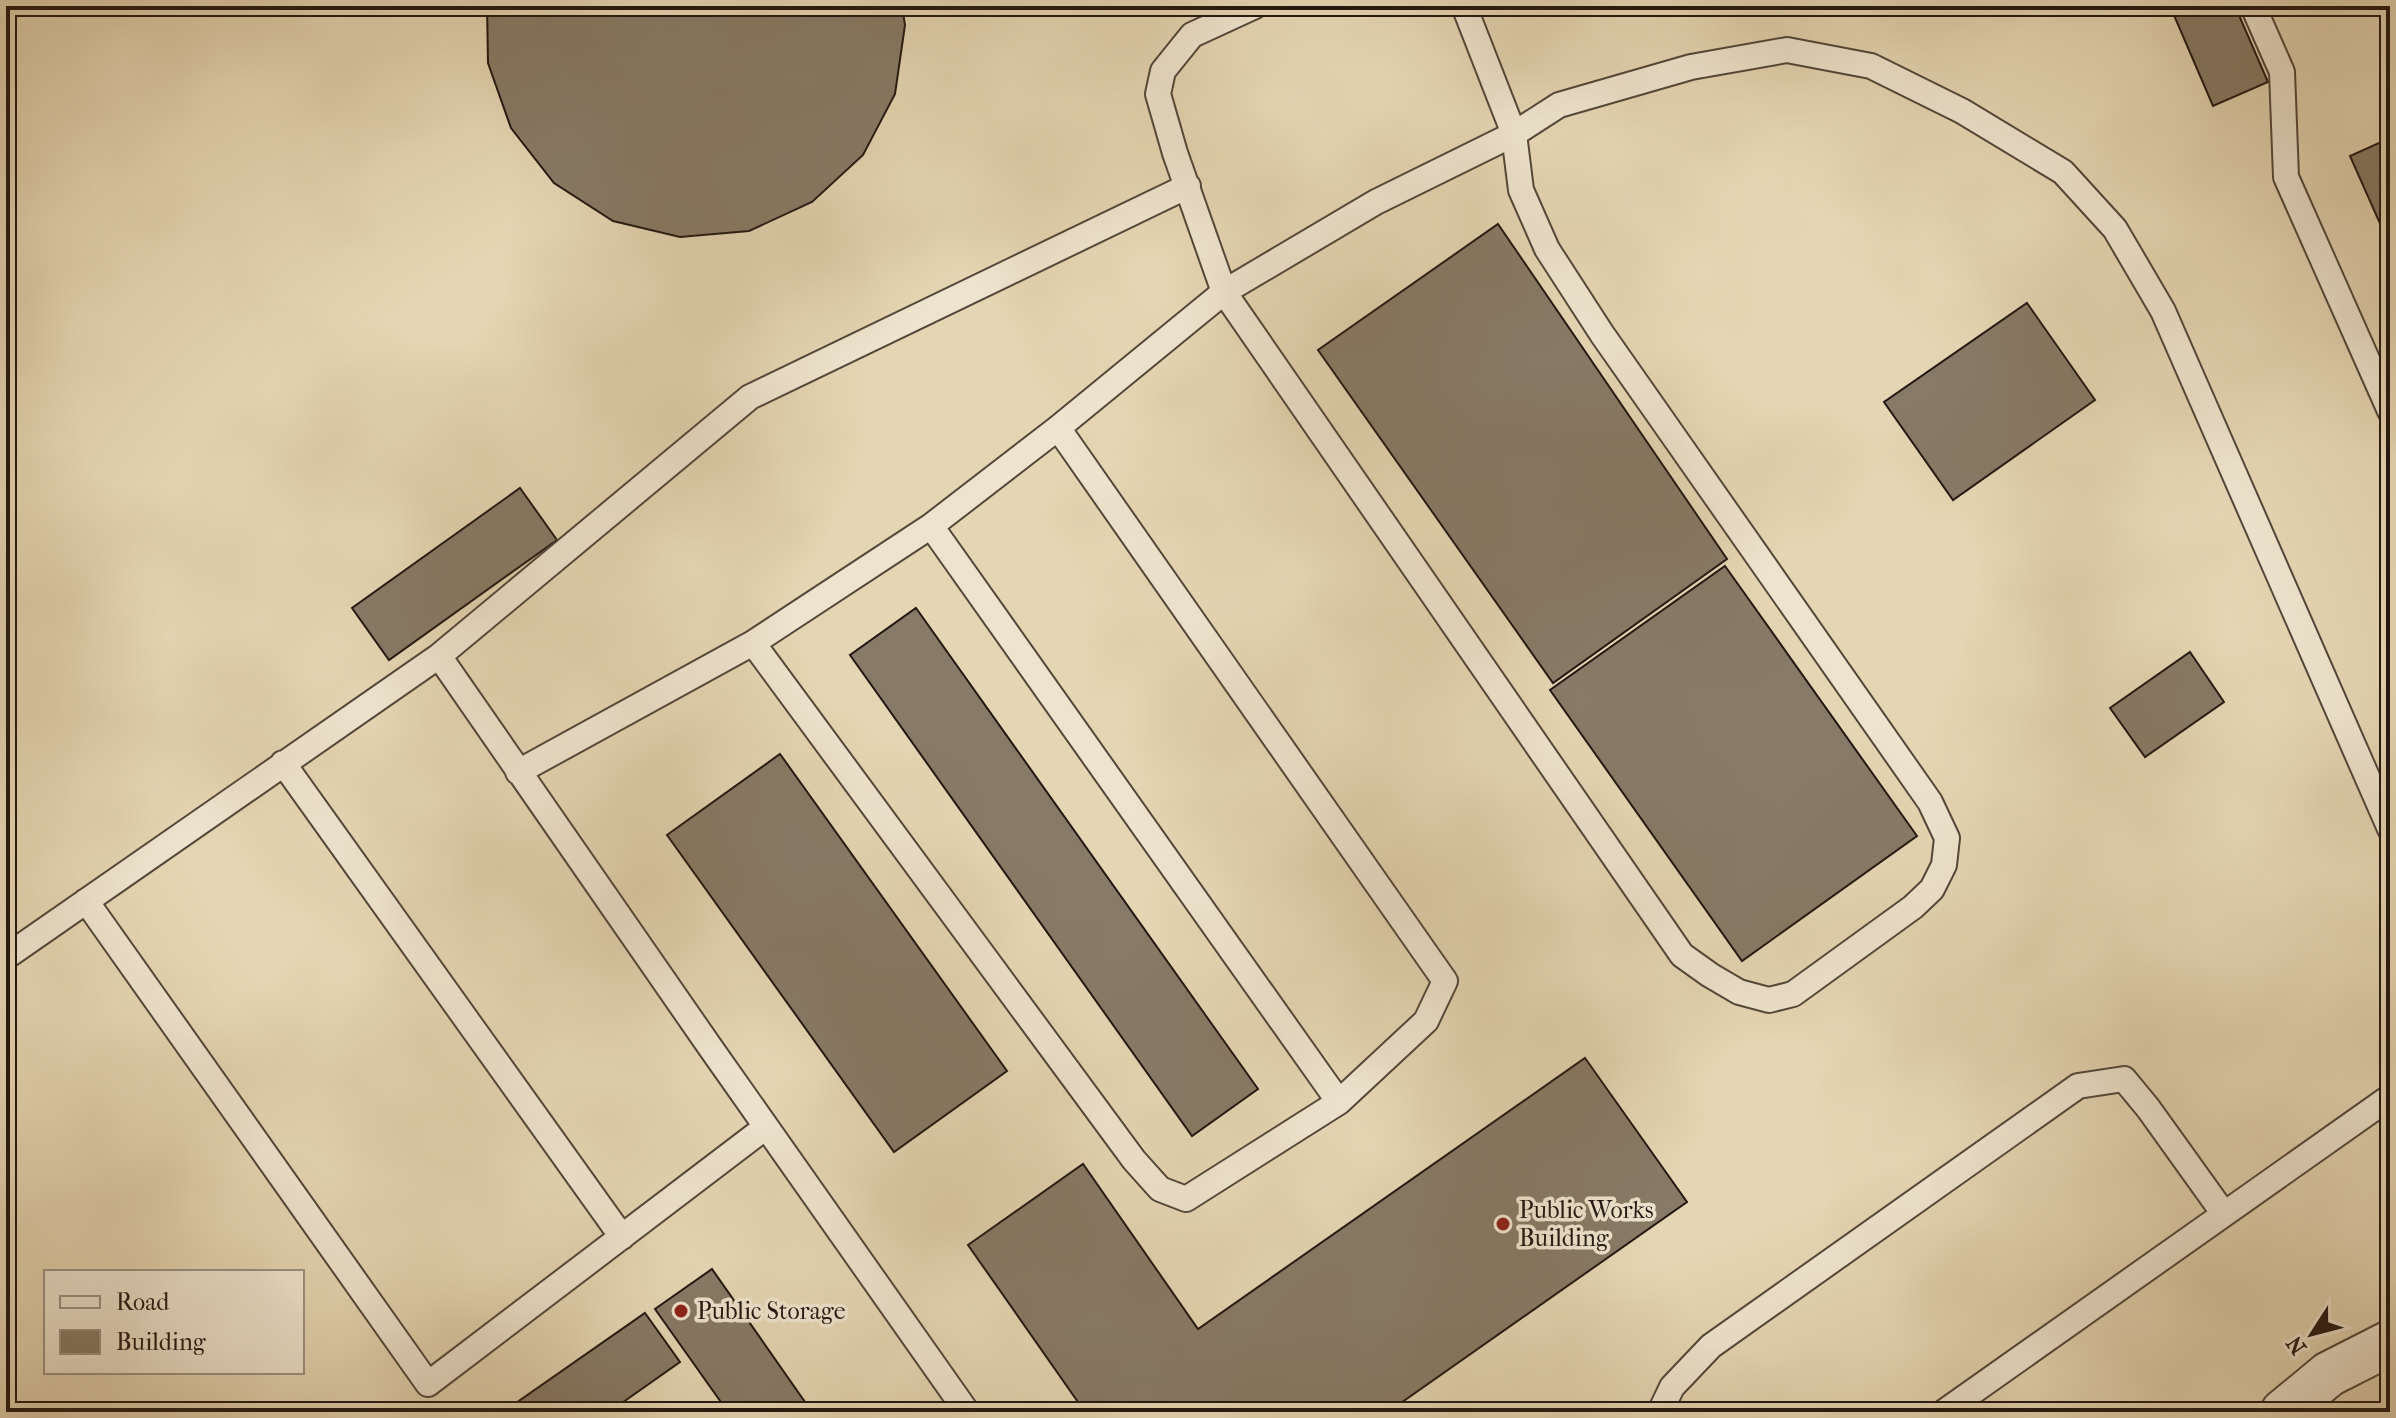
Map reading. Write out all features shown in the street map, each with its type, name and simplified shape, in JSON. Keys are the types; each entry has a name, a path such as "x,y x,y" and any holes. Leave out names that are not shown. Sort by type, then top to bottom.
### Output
{"street":[{"path":"2283,1412 2329,1374 2390,1343"}],"lane":[{"path":"1255,6 1192,35 1163,71 1158,94 1175,153 1224,292 1682,955 1739,992 1769,1000 1793,994 1913,907 1932,889 1944,865 1947,838 1930,802 1602,334 1547,249 1521,190 1514,134 1464,6"},
{"path":"2253,6 2282,72 2286,177 2390,411"},
{"path":"518,772 753,643 931,526 1058,428 1224,292 1376,202 1514,134 1559,105 1691,67 1787,50 1871,66 1962,111 2063,172 2115,229 2163,311 2390,829"},
{"path":"6,957 439,656 750,397 1188,186"},
{"path":"753,643 1124,1148 1160,1189 1186,1199 1339,1102 1426,1021 1445,981 1058,428"},
{"path":"931,526 1339,1102"},
{"path":"439,656 967,1412"},
{"path":"283,763 622,1237"},
{"path":"86,901 428,1384 766,1127"},
{"path":"1660,1412 1672,1387 1711,1346 2078,1086 2124,1079 2224,1214"},
{"path":"1944,1412 2390,1097"}],"building":[{"path":"487,6 902,6 905,25 895,94 863,155 812,202 749,231 680,237 613,221 554,183 511,128 488,63"},
{"path":"2170,6 2235,6 2268,82 2213,106"},
{"path":"2390,138 2390,246 2350,156"},
{"path":"1498,224 1727,559 1553,683 1318,350"},
{"path":"2027,303 2095,400 1953,500 1884,402"},
{"path":"520,488 557,540 389,660 352,608"},
{"path":"1725,566 1917,836 1742,961 1550,690"},
{"path":"916,608 1258,1089 1192,1136 850,655"},
{"path":"2190,652 2224,702 2145,757 2110,708"},
{"path":"780,754 1007,1071 894,1152 667,835"},
{"name":"Public Works Building","path":"1585,1058 1687,1202 1388,1412 1085,1412 968,1245 1083,1164 1198,1329"},
{"path":"712,1269 812,1412 728,1412 655,1309"},
{"path":"645,1313 680,1362 609,1412 503,1412"}],"place":[{"name":"Public Works Building","path":"1503,1224"},
{"name":"Public Storage","path":"681,1311"}]}
